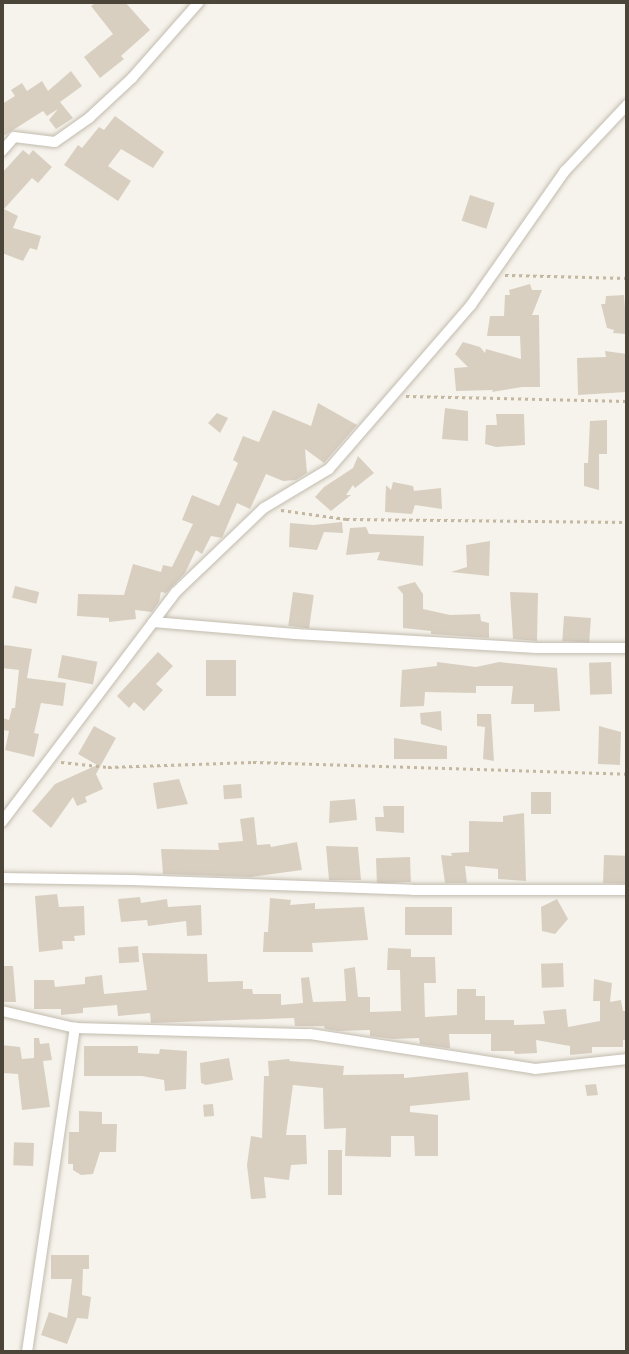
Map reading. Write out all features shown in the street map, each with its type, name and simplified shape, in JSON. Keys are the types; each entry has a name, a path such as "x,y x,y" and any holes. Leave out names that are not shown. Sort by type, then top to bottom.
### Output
{"street":[{"path":"2,151 14,136 55,142 89,118 132,78 199,2"},
{"path":"2,822 51,761 176,592 264,508 329,469 471,305 565,171 627,105"},
{"path":"153,622 295,635 537,649 627,648"},
{"path":"2,878 413,890 627,890"},
{"path":"2,1011 75,1028 310,1034 535,1069 627,1059"},
{"path":"27,1352 75,1028"}],"path":[{"path":"492,275 627,278"},
{"path":"392,396 627,401"},
{"path":"264,508 346,519 627,523"},
{"path":"51,761 108,767 253,762 627,774"}],"building":[{"path":"97,2 125,2 150,30 121,56 124,59 100,78 84,57 113,34 91,6"},
{"path":"71,71 82,86 60,102 73,118 56,129 49,120 58,109 47,116 43,111 2,137 2,104 15,96 11,90 22,83 27,91 42,81 48,91"},
{"path":"115,116 164,152 153,168 121,149 108,166 131,181 118,201 64,165 78,145 82,148 99,127 104,130"},
{"path":"23,150 29,155 33,150 52,167 38,183 32,178 4,209 18,216 13,228 41,236 37,250 30,248 23,261 2,253 2,173"},
{"path":"470,195 495,203 486,229 462,221"},
{"path":"530,284 532,290 542,290 532,315 539,315 540,387 492,392 493,390 456,391 454,368 468,367 455,354 463,342 480,347 485,353 486,349 521,359 520,336 487,336 490,316 504,316 505,295 510,295 509,290"},
{"path":"624,295 627,334 613,333 614,330 607,328 601,304 605,304 606,296"},
{"path":"605,351 627,354 626,392 578,395 577,358 606,357"},
{"path":"318,403 357,425 324,463 305,449 307,473 296,480 283,481 266,474 250,509 237,503 222,538 211,536 202,554 196,550 185,573 166,593 161,592 159,602 152,612 135,610 136,619 109,622 109,618 77,616 78,594 124,595 133,564 161,572 163,565 172,567 193,524 182,520 192,495 219,506 238,463 233,460 243,436 259,442 273,410 311,426"},
{"path":"445,408 468,411 468,441 442,439"},
{"path":"217,413 228,418 220,433 208,423"},
{"path":"496,414 524,414 525,445 496,447 485,444 486,425 497,425"},
{"path":"607,420 607,454 599,454 599,490 584,486 584,463 588,463 590,421"},
{"path":"358,456 374,473 355,488 353,485 346,495 351,495 331,511 315,497 324,487 353,468"},
{"path":"393,482 413,486 414,491 441,488 442,509 415,505 412,514 385,512 386,485 391,490"},
{"path":"342,522 343,533 324,532 317,550 289,547 290,523 313,525"},
{"path":"366,527 369,534 424,536 423,566 377,560 380,552 346,555 350,528"},
{"path":"490,541 489,576 451,572 467,567 466,545"},
{"path":"415,582 423,594 423,609 450,615 480,614 481,621 489,623 489,638 431,634 431,631 403,628 403,594 397,587"},
{"path":"15,586 39,592 36,604 12,598"},
{"path":"293,592 314,595 309,629 288,626"},
{"path":"510,592 538,593 537,641 513,639"},
{"path":"564,616 591,618 589,643 562,641"},
{"path":"5,645 32,649 27,678 66,683 63,706 41,703 34,733 39,734 34,757 5,750 9,731 2,730 2,718 9,720 12,708 15,708 19,670 2,668 2,649"},
{"path":"158,652 173,666 156,684 163,690 144,711 134,702 129,708 117,696"},
{"path":"62,655 97,662 93,684 58,678"},
{"path":"206,660 236,660 236,696 206,696"},
{"path":"437,662 476,667 499,662 557,668 560,711 534,712 534,704 511,704 513,686 476,686 476,693 425,692 424,706 400,707 402,670 437,666"},
{"path":"611,662 612,694 590,695 589,663"},
{"path":"441,711 442,731 421,724 420,713"},
{"path":"477,714 491,714 494,761 483,759 485,727 477,726"},
{"path":"94,726 116,738 96,774 103,789 85,797 87,802 77,806 73,797 51,828 32,811 55,784 97,765 78,754"},
{"path":"599,726 621,732 620,765 598,764"},
{"path":"394,738 447,746 447,759 394,759"},
{"path":"179,779 188,804 157,809 153,783"},
{"path":"241,784 242,798 224,799 223,785"},
{"path":"531,792 551,792 551,814 531,814"},
{"path":"355,799 357,820 329,823 330,801"},
{"path":"383,806 404,806 404,833 376,831 375,817 384,817"},
{"path":"524,813 526,881 498,879 498,869 465,866 467,883 445,883 441,855 452,856 451,853 469,852 469,821 503,822 503,816"},
{"path":"254,817 257,845 270,844 271,847 297,842 302,870 251,877 163,874 161,849 219,850 218,843 243,841 240,819"},
{"path":"326,846 358,847 361,880 329,880"},
{"path":"604,855 627,856 626,884 603,883"},
{"path":"410,857 411,882 377,883 376,858"},
{"path":"57,894 59,907 84,906 85,935 74,936 75,941 62,941 63,949 39,952 35,896"},
{"path":"140,897 141,903 167,899 168,907 201,905 202,935 187,936 186,921 148,926 147,920 121,922 118,899"},
{"path":"270,898 291,900 290,905 315,903 315,909 364,907 368,940 312,943 313,952 263,952 264,932 268,932"},
{"path":"557,899 568,919 555,934 542,931 541,907"},
{"path":"405,907 452,907 452,935 405,935"},
{"path":"138,946 139,962 119,963 118,947"},
{"path":"388,948 411,949 411,957 435,957 436,983 424,983 425,1017 457,1015 457,989 476,989 476,996 485,996 485,1020 514,1020 514,1025 545,1024 543,1011 566,1009 568,1027 600,1021 600,1001 593,1001 594,979 612,983 610,1002 621,1000 623,1011 627,1011 627,1040 623,1040 623,1047 592,1047 592,1053 570,1055 570,1046 536,1040 537,1053 515,1054 514,1051 491,1051 491,1034 449,1034 450,1048 447,1048 420,1044 419,1038 370,1036 370,1030 338,1031 325,1029 324,1026 295,1026 294,1018 151,1023 150,1013 118,1016 117,1005 83,1008 83,1013 61,1015 61,1009 34,1009 34,980 54,980 55,987 85,984 85,977 102,975 104,994 147,990 142,953 207,954 208,982 243,981 243,989 252,989 253,994 281,994 281,1005 303,1003 301,978 309,977 313,1002 346,1001 344,969 355,967 358,997 370,997 370,1012 401,1011 400,970 387,970"},
{"path":"563,963 564,987 542,988 541,964"},
{"path":"2,966 13,966 16,1002 2,1002"},
{"path":"34,1038 39,1038 40,1044 49,1043 52,1060 43,1061 50,1107 22,1110 18,1074 2,1073 2,1045 20,1047 22,1059 34,1058"},
{"path":"84,1046 138,1046 138,1053 159,1054 160,1049 187,1051 186,1089 165,1091 164,1080 142,1076 84,1076"},
{"path":"229,1058 233,1080 206,1085 201,1083 200,1063"},
{"path":"289,1059 344,1066 343,1075 404,1074 404,1078 468,1072 470,1100 410,1106 410,1112 438,1115 438,1156 415,1156 414,1136 391,1136 391,1157 345,1156 346,1128 324,1129 323,1088 293,1085 286,1135 306,1135 307,1164 291,1165 289,1180 264,1177 266,1198 251,1199 247,1165 251,1136 262,1138 264,1076 269,1076 268,1061"},
{"path":"596,1084 598,1095 587,1096 585,1085"},
{"path":"213,1104 214,1116 204,1117 203,1105"},
{"path":"79,1111 102,1112 102,1124 117,1124 116,1152 100,1152 93,1174 81,1175 73,1170 73,1164 68,1164 69,1132 79,1132"},
{"path":"14,1142 34,1143 33,1166 13,1165"},
{"path":"328,1150 342,1150 342,1195 328,1195"},
{"path":"51,1255 89,1255 89,1269 83,1269 82,1295 91,1297 88,1319 77,1318 67,1344 41,1335 49,1312 67,1318 72,1279 51,1279"}]}
